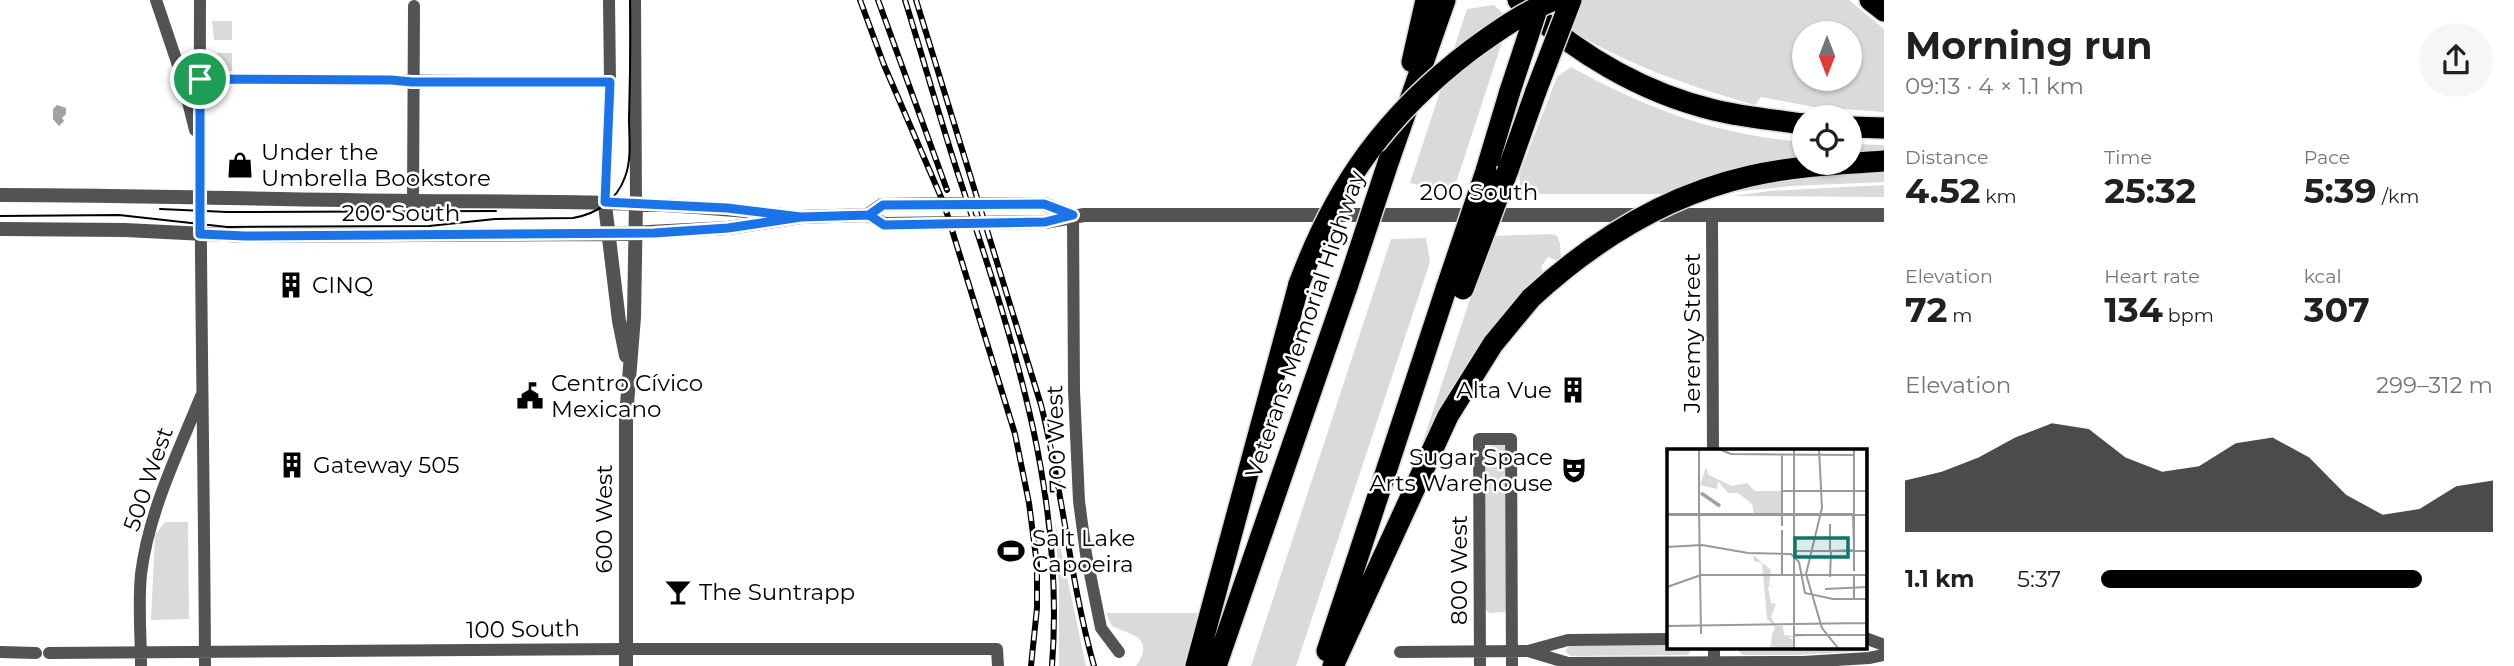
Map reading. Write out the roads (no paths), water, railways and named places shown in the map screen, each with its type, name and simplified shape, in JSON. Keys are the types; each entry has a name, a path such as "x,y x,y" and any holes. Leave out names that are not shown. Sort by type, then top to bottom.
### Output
{"highway":[{"path":"1389,160 1426,0"},
{"name":"Veterans Memorial Highway","path":"1216,666 1445,0"},
{"path":"1518,0 1548,27 1632,80 1671,97 1713,110 1792,122"},
{"path":"1455,288 1486,171 1540,0"},
{"path":"1196,666 1299,284 1338,198 1374,142 1424,89 1485,40 1554,0"},
{"path":"1322,666 1396,445 1455,288 1508,170 1571,0"},
{"path":"1870,0 1884,11"},
{"path":"1334,666 1448,416 1493,344 1531,298 1568,265 1608,236 1659,208 1693,194 1724,183 1779,170 1884,161"}],"street":[{"name":"500 West","path":"156,0 181,74 200,148"},
{"name":"500 West","path":"200,0 199,197 205,659"},
{"name":"600 West","path":"609,0 610,82 605,203 619,321 629,371"},
{"name":"600 West","path":"626,666 626,416 634,317 636,203 635,0"},
{"path":"412,201 414,6"},
{"path":"200,79 610,82"},
{"name":"200 South","path":"0,195 636,203 727,208 801,217"},
{"name":"200 South","path":"0,229 125,230 245,236 635,234 728,228 801,217 869,215 883,205 980,204 1044,204 1073,215 1884,215"},
{"name":"700 West","path":"1073,215 1074,390 1079,501 1086,554 1101,628 1119,652"},
{"name":"Jeremy Street","path":"1712,215 1713,449"},
{"name":"500 West","path":"141,660 141,576 150,526 162,486 202,392"},
{"name":"800 West","path":"1480,666 1479,439 1511,439 1512,666"},
{"path":"1399,652 1528,651 1568,640 1667,639"},
{"path":"1867,639 1884,645"},
{"name":"100 South","path":"0,652 141,660 626,649 998,649 998,666"},
{"path":"1528,651 1568,663 1803,663 1869,659 1884,655"}],"tram line":[{"path":"0,216 119,215 227,227 429,226 495,219 582,216 605,205 617,193 629,163 630,0"},
{"path":"160,209 227,212 496,211"}],"railway":[{"path":"860,0 884,65 944,204 1015,434 1029,503 1037,565 1037,608 1031,666"},
{"path":"878,0 947,190"},
{"path":"905,0 1017,361 1031,420 1051,541 1054,602 1052,666"},
{"path":"916,0 1041,405 1094,666"}],"place":[{"name":"Under the Umbrella Bookstore","path":"240,165"},
{"name":"CINQ","path":"291,285"},
{"name":"Alta Vue","path":"1573,390"},
{"name":"Centro Cívico Mexicano","path":"530,396"},
{"name":"Gateway 505","path":"292,465"},
{"name":"Sugar Space Arts Warehouse","path":"1574,470"},
{"name":"Salt Lake Capoeira","path":"1011,551"},
{"name":"The Suntrapp","path":"678,592"}]}
